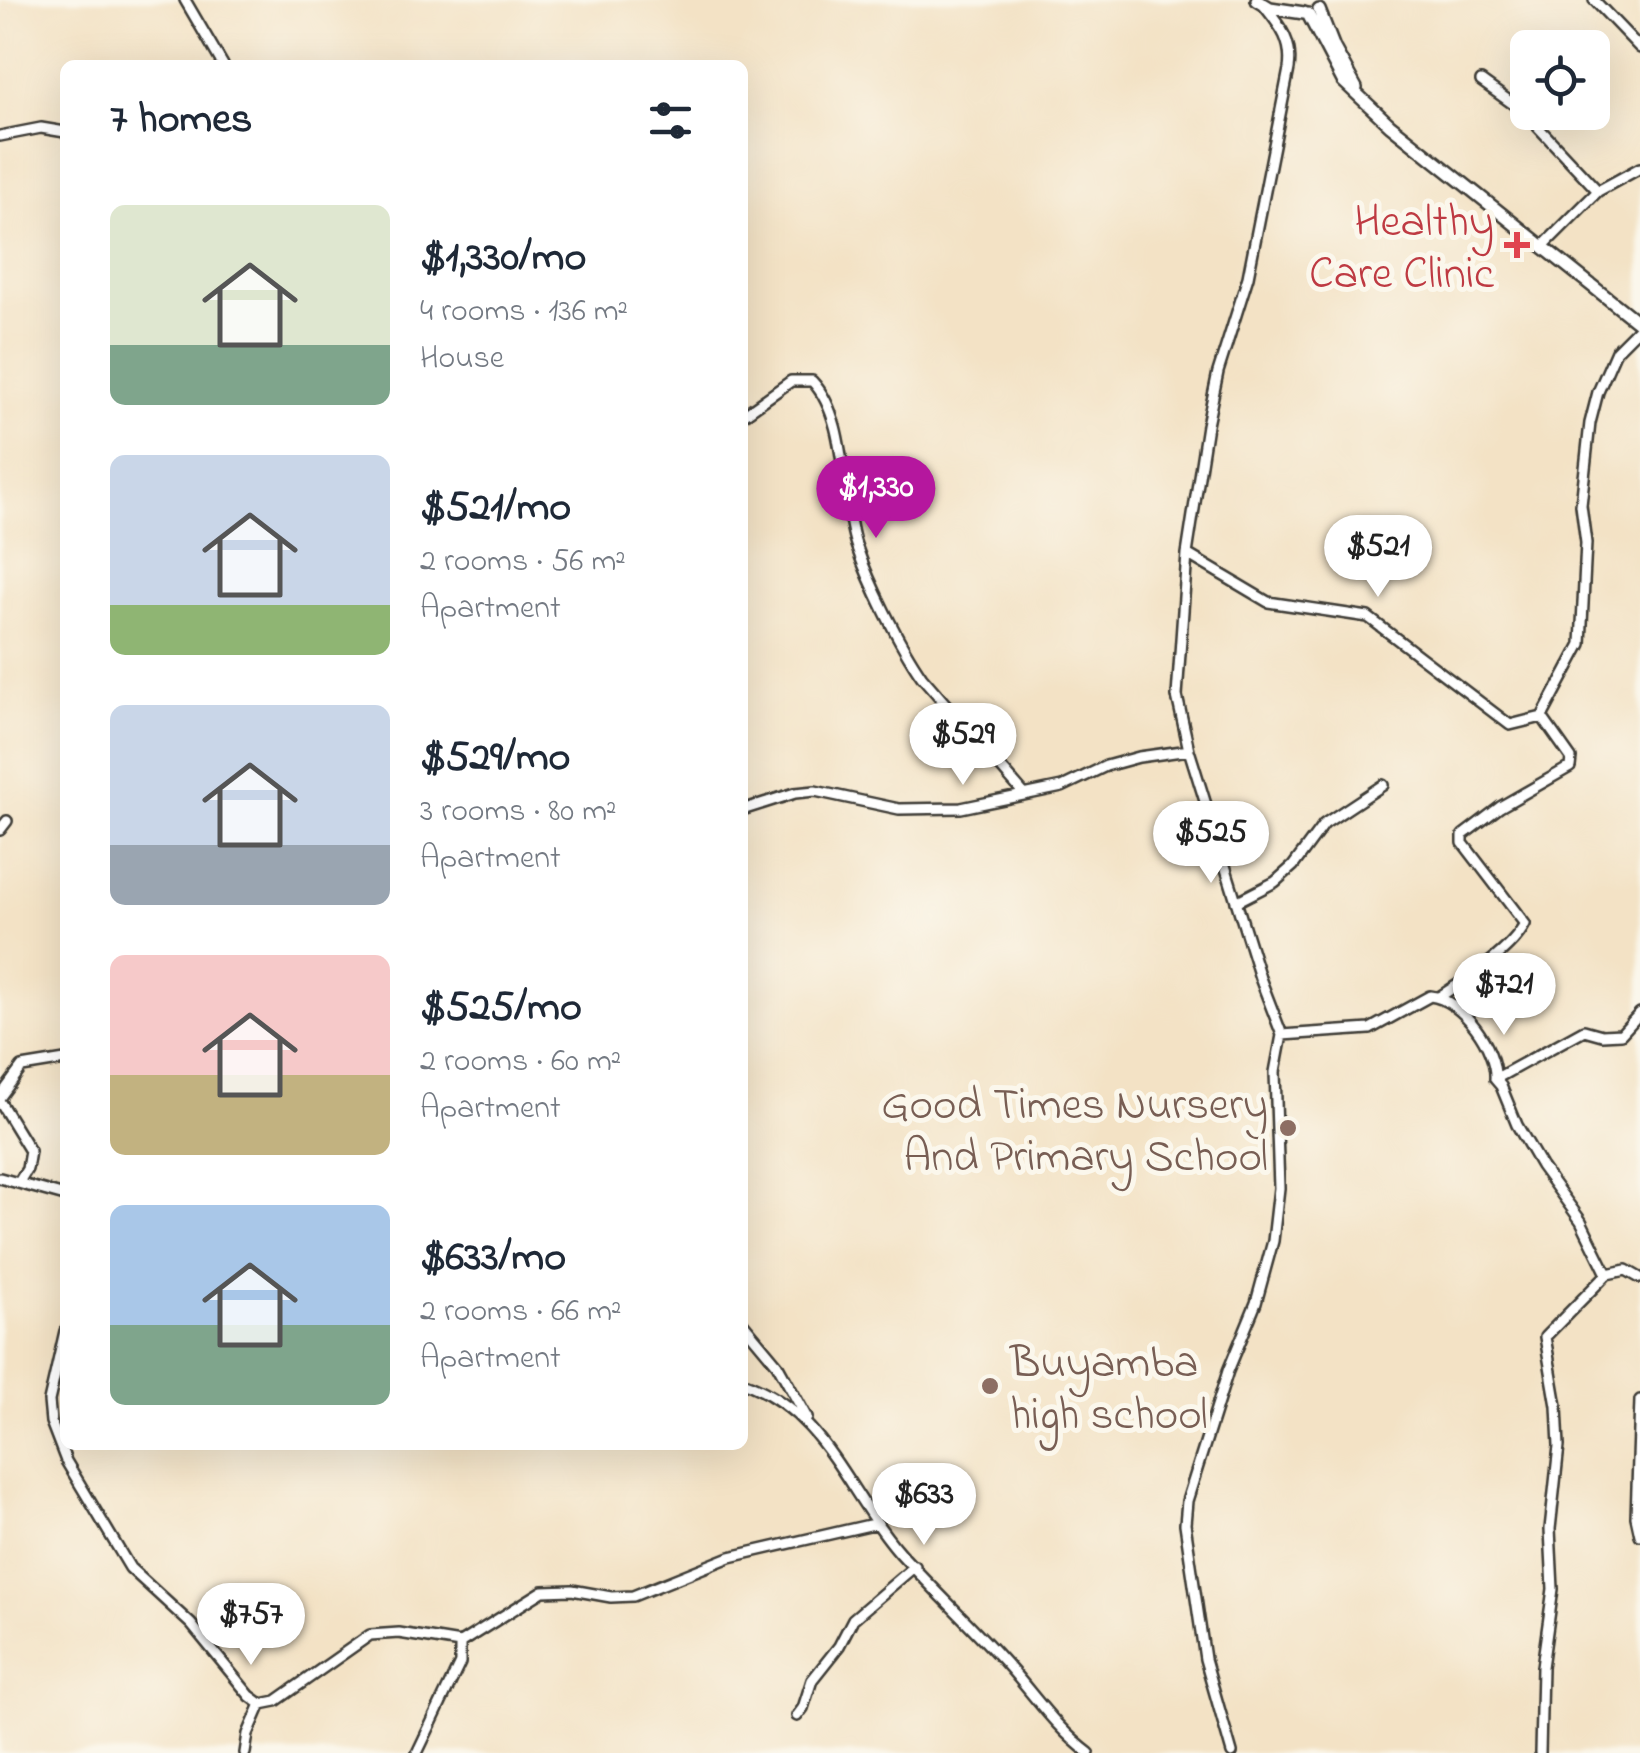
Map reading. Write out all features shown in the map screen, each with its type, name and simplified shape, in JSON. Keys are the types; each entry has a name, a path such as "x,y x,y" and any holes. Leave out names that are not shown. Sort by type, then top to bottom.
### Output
{"main road":[{"path":"1262,3 1287,0"},
{"path":"1296,0 1313,9 1360,96 1417,149 1640,326"},
{"path":"1262,3 1313,9"}],"street":[{"path":"185,0 220,60"},
{"path":"1594,0 1640,48"},
{"path":"1232,1753 1206,1659 1186,1512 1273,1240 1280,1188 1275,1072 1282,1036 1188,750 1177,696 1187,554 1218,372 1248,277 1290,60 1290,46 1283,30 1262,3"},
{"path":"1482,81 1523,110 1598,192"},
{"path":"0,136 41,128 60,131"},
{"path":"1543,246 1598,192 1640,168"},
{"path":"1187,554 1268,602 1368,617 1510,725 1542,717 1580,644 1586,543 1580,506 1586,483 1590,423 1598,392 1616,351 1640,326"},
{"path":"748,412 791,382 812,382 818,388 832,418 856,544 908,655 922,677 1024,794"},
{"path":"1439,997 1468,978 1526,924 1463,843 1464,835 1500,807 1570,768 1571,758 1542,717"},
{"path":"748,808 795,793 815,791 899,808 961,808 1062,786 1106,766 1139,757 1188,750"},
{"path":"1236,902 1275,882 1293,866 1324,824 1383,785"},
{"path":"1282,1036 1370,1030 1430,996 1439,997 1468,1020 1489,1050 1496,1067 1494,1079 1541,1166 1581,1221 1607,1274"},
{"path":"1494,1079 1584,1030 1602,1035 1621,1034 1640,1013"},
{"path":"18,1182 27,1169 30,1151 0,1100 22,1067 60,1061"},
{"path":"0,1178 60,1195"},
{"path":"1540,1753 1542,1667 1553,1589 1550,1529 1559,1446 1557,1406 1544,1338 1607,1274 1626,1270 1640,1278"},
{"path":"748,1329 777,1364 814,1429 901,1554 1002,1659 1083,1752"},
{"path":"60,1353 49,1401 60,1447"},
{"path":"748,1384 770,1392 814,1429"},
{"path":"1640,1400 1636,1517 1640,1534"},
{"path":"61,1450 130,1568 190,1624 240,1685 261,1704"},
{"path":"246,1753 248,1734 261,1704 284,1697 370,1634 399,1633 460,1644 543,1591 634,1596 730,1557 878,1523"},
{"path":"797,1716 812,1680 839,1646 853,1620 916,1566"},
{"path":"417,1753 460,1663 460,1644"}],"place":[{"name":"Healthy Care Clinic","path":"1517,245"},
{"name":"Good Times Nursery And Primary School","path":"1288,1128"},
{"name":"Buyamba high school","path":"990,1386"}]}
